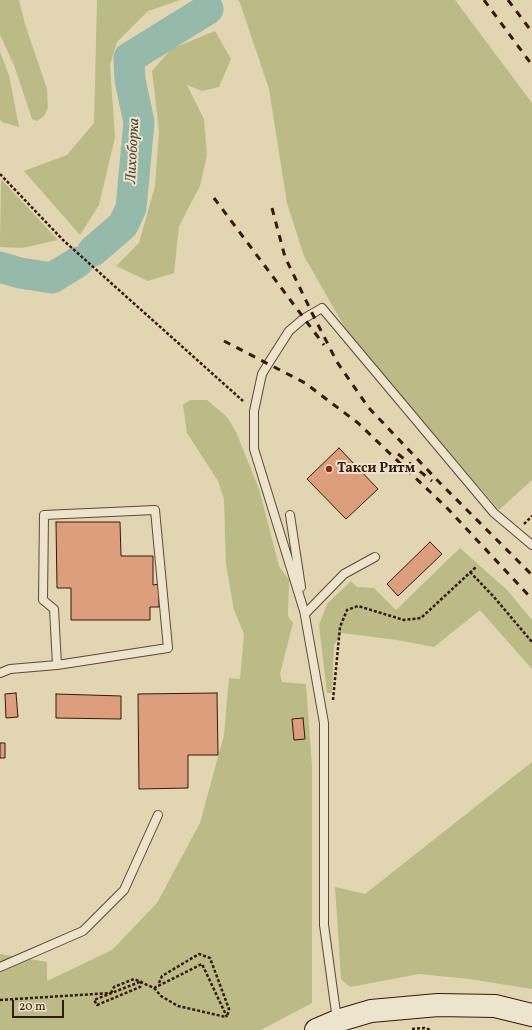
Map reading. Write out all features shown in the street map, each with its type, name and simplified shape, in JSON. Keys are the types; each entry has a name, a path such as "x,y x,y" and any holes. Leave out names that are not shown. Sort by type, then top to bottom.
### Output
{"street":[{"path":"316,1030 337,1021 371,1011 438,1004 495,1006 532,1015"}],"lane":[{"path":"305,614 254,450 254,411 262,374 289,331 303,319 322,308 494,513 532,545"},
{"path":"0,673 10,669 57,665 168,648 154,510 44,515 43,600 54,609 57,665"},
{"path":"290,514 305,614 324,723 324,925 337,1021"},
{"path":"305,614 344,574 375,557"},
{"path":"0,967 83,931 124,890 158,815"}],"path":[{"path":"0,174 63,240 254,411"},
{"path":"522,525 532,516"},
{"path":"324,723 334,698 340,627 346,610 358,606 404,620 421,618 476,567"},
{"path":"470,572 494,596 532,642"},
{"path":"159,984 162,976 199,954 210,958 229,1009 227,1017"},
{"path":"154,988 159,984 202,964 227,1017"},
{"path":"142,981 154,988 161,996 178,1006 227,1017"},
{"path":"142,981 140,987 97,1005 94,1000 142,981"},
{"path":"0,1000 112,993"},
{"path":"409,1029 424,1028 431,1030"}],"green space":[{"path":"0,0 19,0 25,24 47,89 48,108 44,116 37,121 32,119 14,65 0,35"},
{"path":"97,0 180,0 148,11 117,42 110,65 115,137 99,205 80,235 24,171 67,155 94,123"},
{"path":"238,0 455,0 532,103 532,480 499,510 348,333 304,256 287,203 269,89"},
{"path":"215,31 231,59 219,87 202,91 187,85 204,119 207,155 200,186 179,226 174,273 148,281 116,266 139,243 155,186 159,131 152,71 171,49"},
{"path":"0,52 9,75 19,127 2,122 0,119"},
{"path":"1,179 58,240 22,248 0,247"},
{"path":"190,400 207,400 227,417 236,432 259,489 279,566 289,580 288,616 293,623 280,674 282,682 306,684 312,766 312,1003 261,1030 0,1030 0,954 47,962 47,981 112,950 157,903 200,823 224,735 229,678 240,679 244,634 234,610 226,564 224,499 218,481 187,433 183,405"},
{"path":"460,548 508,591 532,620 532,669 480,610 434,647 397,640 342,633 334,645 332,693 327,693 319,625 327,604 351,581 357,587 374,588 396,610"},
{"path":"532,762 532,989 470,979 419,974 350,987 341,979 335,887 365,894"}],"building":[{"path":"339,448 378,489 346,519 307,479"},
{"path":"56,522 120,522 121,556 153,556 153,585 159,584 159,607 150,607 150,620 71,620 71,588 57,588"},
{"path":"430,542 442,554 398,596 387,584"},
{"path":"16,693 18,717 6,718 5,694"},
{"path":"217,693 218,755 188,755 188,788 139,789 138,694"},
{"path":"56,694 121,696 121,719 56,718"},
{"path":"303,718 305,739 294,740 292,719"},
{"path":"0,743 5,743 5,758 0,758"}],"waterway":[{"name":"Лихоборка","path":"93,251 123,225 131,208 139,122 130,80 129,58 208,9"},
{"name":"Лихоборка","path":"0,267 20,273 52,278 78,262"}],"railway":[{"path":"484,0 532,65"},
{"path":"508,0 532,32"},
{"path":"214,198 324,345"},
{"path":"272,208 285,257 312,313 337,362 368,407 440,483 532,575"},
{"path":"224,341 305,383 358,423 448,509 532,599"},
{"path":"398,454 432,481"}],"place":[{"name":"Такси Ритм","path":"329,469"}]}
